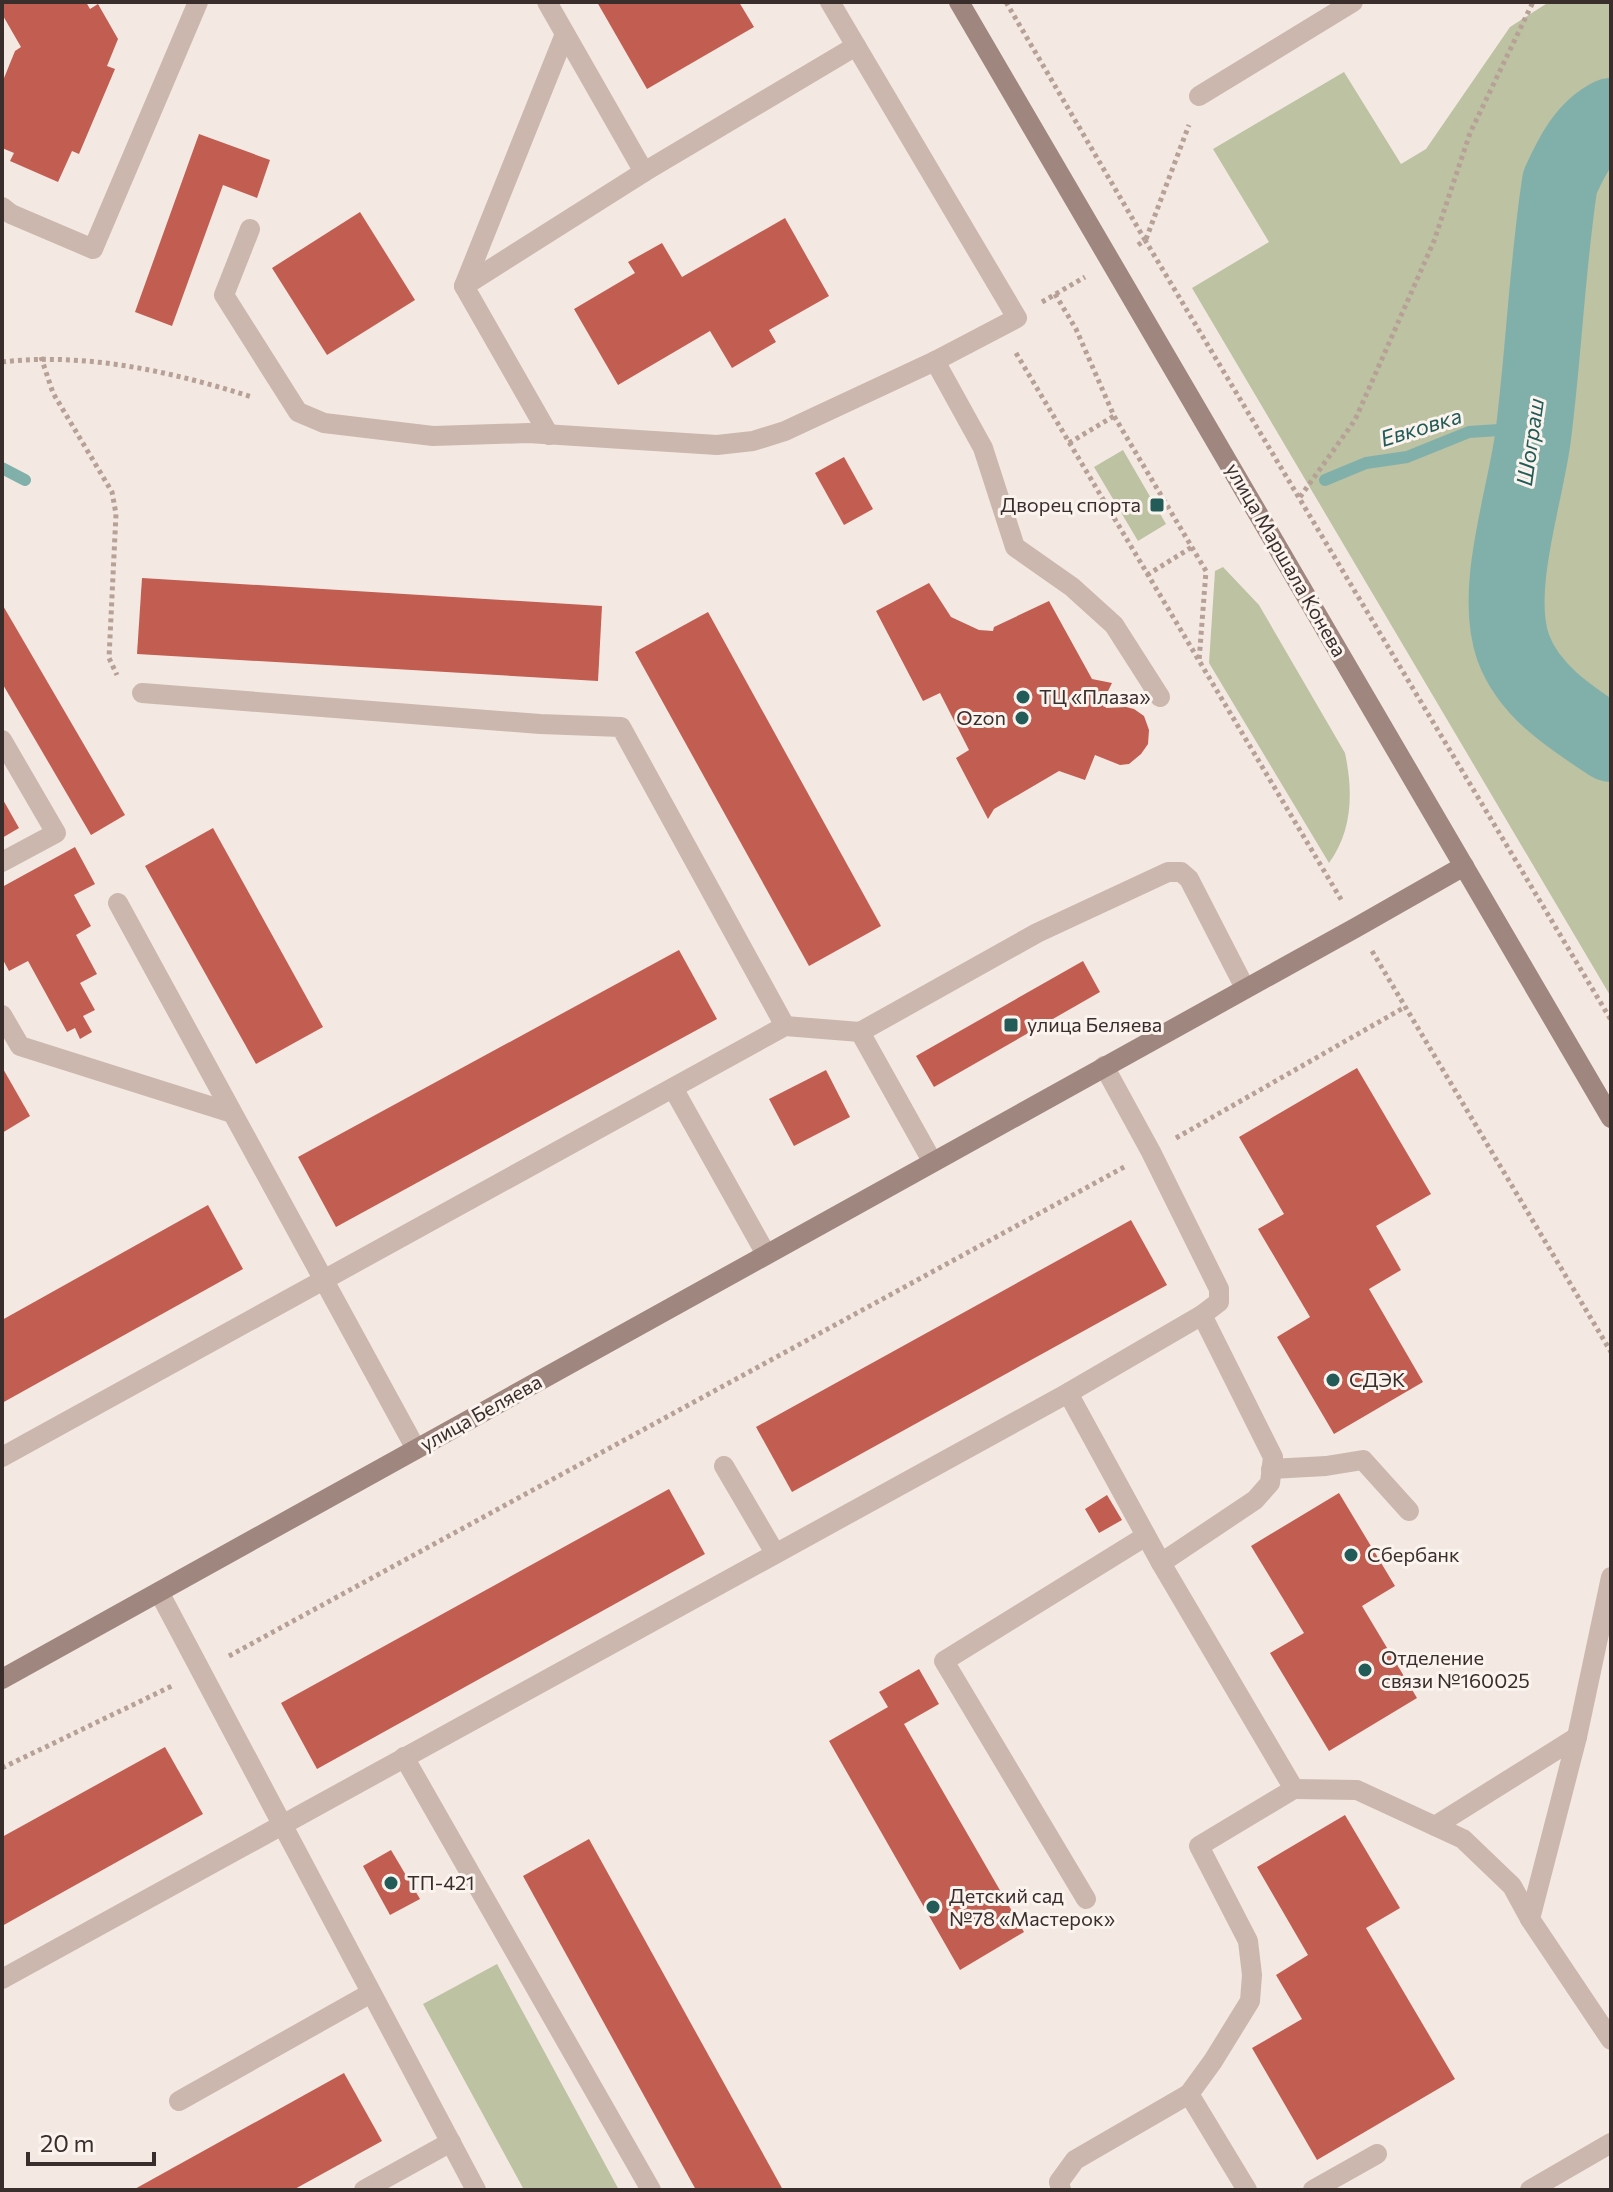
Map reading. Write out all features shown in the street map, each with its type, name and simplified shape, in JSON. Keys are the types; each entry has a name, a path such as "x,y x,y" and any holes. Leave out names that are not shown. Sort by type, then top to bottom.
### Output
{"street":[{"name":"улица Маршала Конева","path":"959,2 1611,1118"},
{"name":"улица Беляева","path":"2,1679 1464,866"}],"lane":[{"path":"2,207 11,214 93,249 198,2"},
{"path":"547,2 644,172"},
{"path":"250,229 224,295 298,412 324,423 433,436 549,435 717,445 753,441 785,431 935,361 1017,318 830,2"},
{"path":"1199,96 1353,2"},
{"path":"464,286 565,34"},
{"path":"464,286 644,172 856,46"},
{"path":"464,286 549,435"},
{"path":"935,361 983,448 1015,547 1072,587 1114,625 1160,697"},
{"path":"142,693 540,724 621,727 785,1026"},
{"path":"2,740 56,833 2,862"},
{"path":"2,1457 785,1026 860,1032 1037,933 1168,872 1181,872 1189,879 1245,988"},
{"path":"118,903 416,1449"},
{"path":"2,1015 20,1046 232,1113"},
{"path":"860,1032 932,1161"},
{"path":"2,1979 1068,1393 1219,1302 1219,1289 1104,1066"},
{"path":"673,1088 766,1254"},
{"path":"1161,1563 1255,1500 1270,1483 1273,1457 1202,1315"},
{"path":"1068,1393 1161,1563 1294,1789"},
{"path":"1271,1469 1363,1460 1409,1511"},
{"path":"724,1466 775,1553"},
{"path":"1086,1899 944,1661 1146,1536"},
{"path":"1530,1919 1577,1737 1611,1577"},
{"path":"159,1592 476,2190"},
{"path":"1435,1826 1577,1737"},
{"path":"404,1757 651,2190"},
{"path":"1061,2190 1059,2182 1075,2160 1189,2094 1250,2001 1252,1975 1248,1941 1199,1846 1294,1789 1357,1790 1463,1839 1512,1886 1530,1919 1611,2040"},
{"path":"179,2101 371,1993"},
{"path":"1189,2094 1247,2190"},
{"path":"364,2190 451,2142"},
{"path":"1530,2190 1611,2143"},
{"path":"1313,2190 1377,2154"}],"path":[{"path":"1006,2 1145,240 1199,96"},
{"path":"1300,497 1355,420 1434,241 1470,133 1533,2"},
{"path":"1055,294 1076,329 1114,416 1206,571 1199,662"},
{"path":"997,330 1013,348 1611,1352"},
{"path":"41,357 53,393 112,492 116,514 109,658 115,673 142,693"},
{"path":"2,362 41,357 122,366 197,379 298,412"},
{"path":"1069,443 1114,416"},
{"path":"1147,575 1192,547"},
{"path":"2,1768 201,1671 1151,1152 1405,1007"}],"green space":[{"path":"1549,2 1611,2 1611,997 1192,288 1269,242 1213,149 1344,72 1401,164 1426,149 1510,27"},
{"path":"1123,450 1166,524 1138,541 1094,467"},
{"path":"1223,567 1259,605 1345,753 1350,796 1347,824 1329,863 1209,663 1215,571"},
{"path":"497,1964 619,2190 524,2190 423,2004"}],"building":[{"path":"2,2 86,2 90,9 98,4 118,39 107,66 115,69 79,154 72,151 58,182 10,161 14,153 2,148 2,83 15,51 21,47 2,14"},
{"path":"597,2 739,2 754,27 647,89"},
{"path":"199,134 270,160 257,198 223,185 172,326 135,312"},
{"path":"360,212 415,300 327,355 272,268"},
{"path":"785,218 829,296 769,330 776,342 732,368 710,331 618,385 574,309 635,273 628,262 662,243 682,277"},
{"path":"844,457 873,509 844,525 815,473"},
{"path":"142,578 602,606 598,681 137,654"},
{"name":"ТЦ «Плаза»","path":"929,583 951,617 979,630 993,631 994,627 1049,601 1092,679 1112,683 1103,701 1106,708 1126,707 1144,716 1149,730 1148,744 1141,754 1129,764 1120,765 1095,755 1085,780 1059,771 994,809 988,819 956,758 969,750 940,693 923,701 876,611"},
{"path":"2,604 125,815 91,835 2,683"},
{"path":"708,612 881,926 809,966 635,652"},
{"path":"2,798 19,828 2,838"},
{"path":"213,828 323,1027 256,1064 145,866"},
{"path":"75,847 95,884 74,895 91,926 76,935 97,974 80,983 95,1010 83,1016 92,1032 80,1039 75,1028 67,1032 28,961 9,971 2,958 2,887"},
{"path":"679,950 717,1019 336,1227 298,1157"},
{"path":"1083,961 1100,992 934,1087 916,1056"},
{"path":"2,1067 30,1116 2,1133"},
{"path":"1357,1068 1431,1194 1376,1226 1401,1270 1369,1289 1423,1382 1334,1434 1277,1337 1310,1317 1258,1229 1284,1214 1239,1137"},
{"path":"826,1070 850,1117 794,1146 769,1099"},
{"path":"208,1205 243,1269 2,1403 2,1320"},
{"path":"1131,1220 1167,1285 792,1492 756,1427"},
{"path":"669,1489 705,1554 317,1769 281,1703"},
{"path":"1339,1493 1395,1586 1362,1606 1417,1698 1329,1751 1270,1653 1304,1633 1251,1546"},
{"path":"1107,1495 1122,1520 1099,1533 1085,1509"},
{"path":"919,1669 939,1704 904,1724 1024,1932 960,1970 829,1741 888,1707 879,1692"},
{"path":"165,1747 203,1814 2,1926 2,1837"},
{"path":"1345,1815 1400,1908 1366,1928 1455,2079 1317,2160 1252,2048 1302,2019 1276,1975 1308,1955 1257,1867"},
{"path":"589,1839 783,2190 696,2190 523,1876"},
{"name":"ТП-421","path":"391,1850 420,1899 390,1915 363,1866"},
{"path":"344,2073 382,2141 293,2190 133,2190"}],"waterway":[{"name":"Шограш","path":"1611,116 1587,136 1560,182 1533,437 1512,543 1507,598 1513,647 1530,678 1554,703 1611,744"},
{"name":"Евковка","path":"1325,480 1366,463 1407,457 1469,432 1499,430 1533,437"},
{"name":"Евковка","path":"2,468 25,480"}],"place":[{"name":"Дворец спорта","path":"1157,505"},
{"name":"ТЦ «Плаза»","path":"1023,697"},
{"name":"Ozon","path":"1022,718"},
{"name":"улица Беляева","path":"1011,1025"},
{"name":"СДЭК","path":"1333,1380"},
{"name":"Сбербанк","path":"1351,1555"},
{"name":"Отделение связи №160025","path":"1365,1670"},
{"name":"ТП-421","path":"391,1883"},
{"name":"Детский сад №78 «Мастерок»","path":"933,1907"}]}
